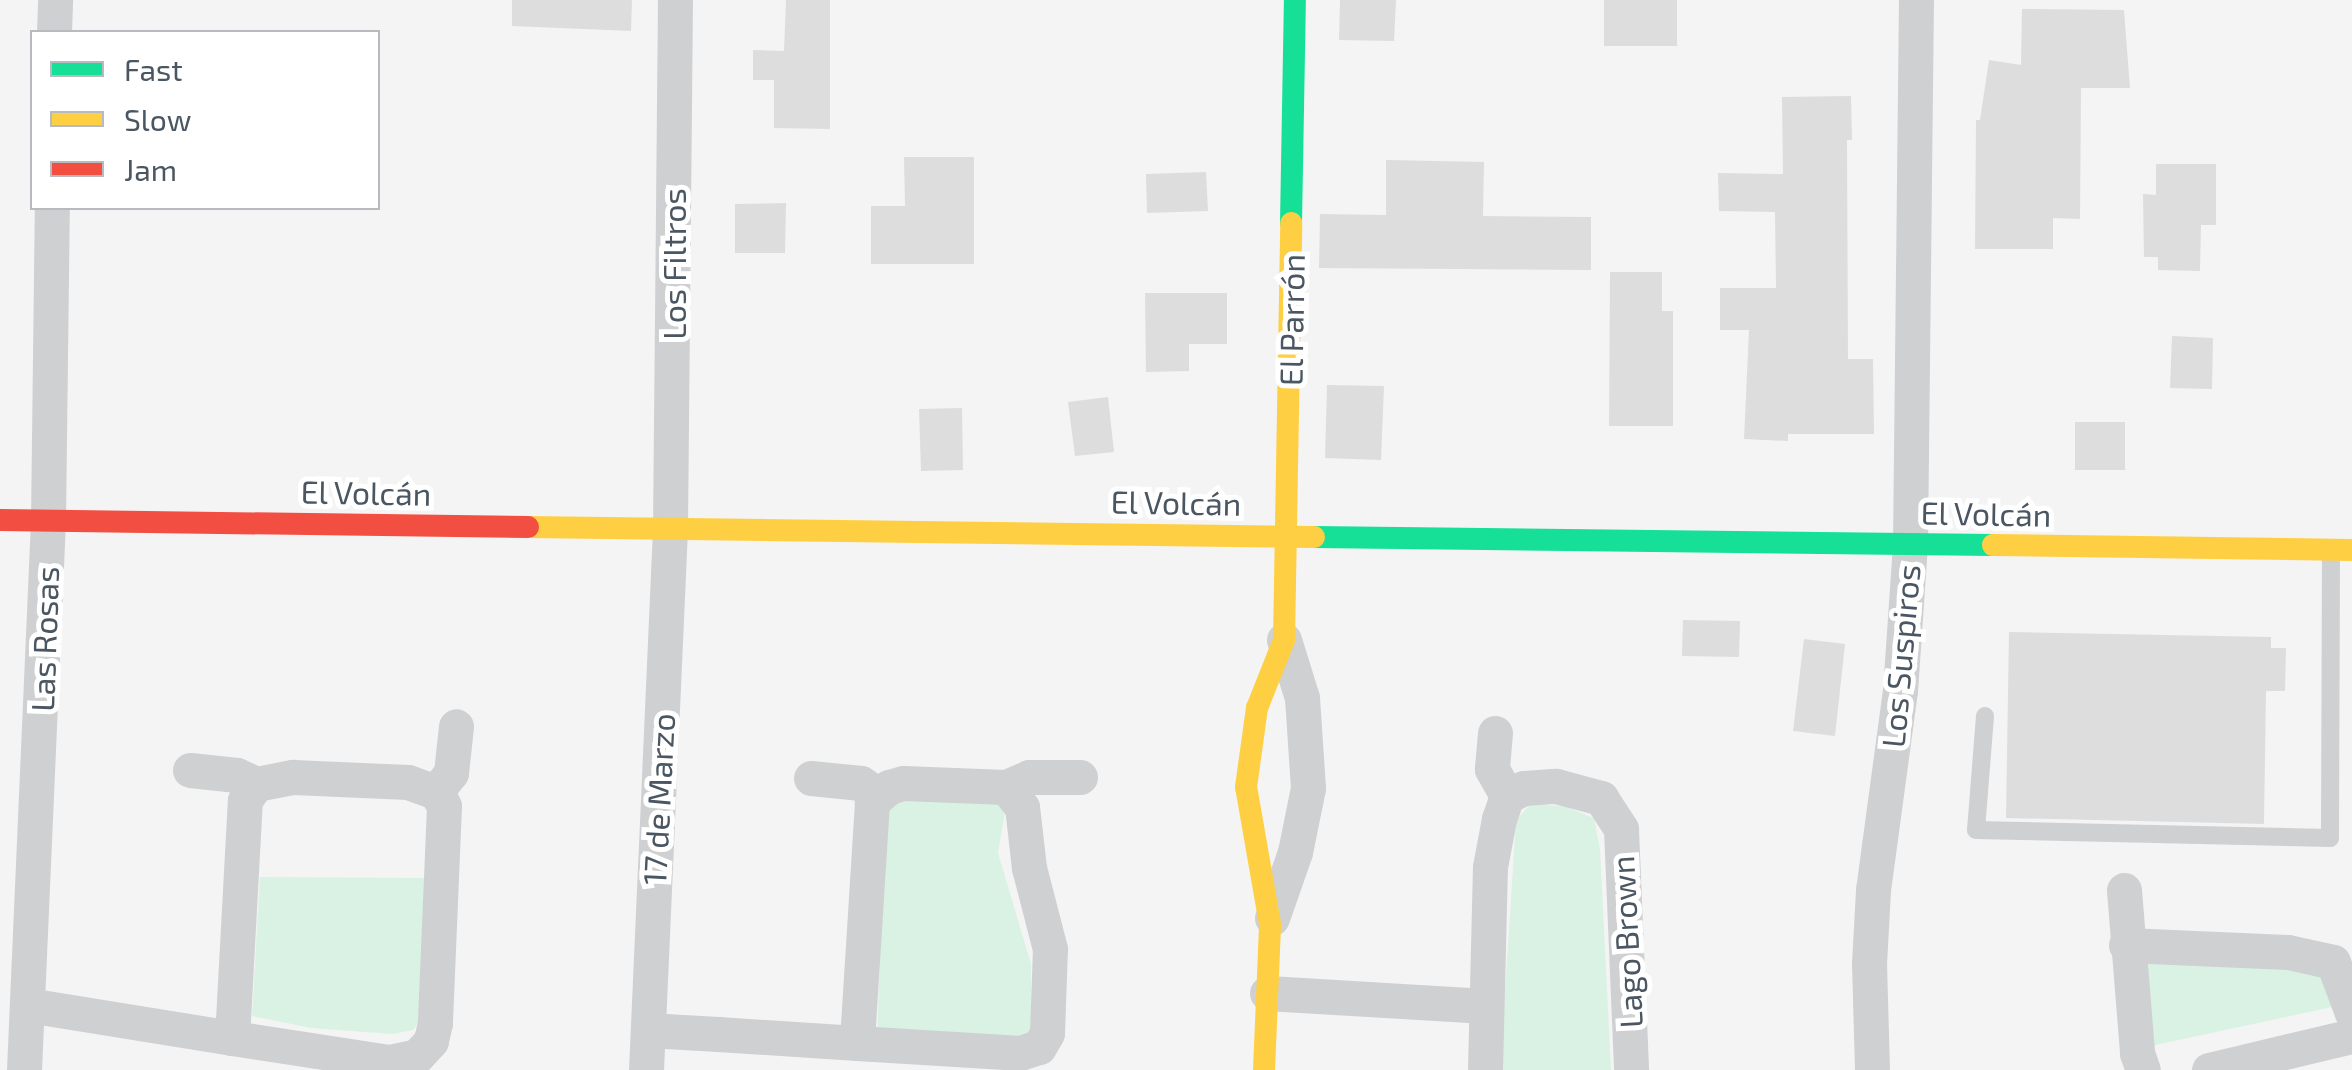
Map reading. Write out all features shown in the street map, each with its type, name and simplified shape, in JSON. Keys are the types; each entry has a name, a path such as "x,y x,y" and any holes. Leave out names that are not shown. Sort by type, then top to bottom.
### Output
{"street":[{"path":"54,30 55,0"},
{"name":"Los Filtros","path":"670,529 675,0"},
{"name":"El Parrón","path":"1270,924 1295,852 1308,788 1306,725 1284,640 1289,536 1294,0"},
{"name":"Los Suspiros","path":"1872,1070 1869,964 1873,890 1900,692 1910,544 1916,0"},
{"name":"Las Rosas","path":"24,1070 48,521 52,210"},
{"name":"El Volcán","path":"0,520 2342,550"},
{"name":"17 de Marzo","path":"646,1070 670,529"},
{"name":"El Parrón","path":"1264,1070 1270,924 1248,813 1247,758 1257,708 1284,640"},
{"path":"436,792 454,761 456,726"},
{"path":"1485,1070 1490,867 1507,796 1492,769 1494,733"},
{"path":"28,1005 389,1062 436,1055 444,806 436,792 408,782 294,777 256,784 237,774 190,770"},
{"path":"857,1043 868,813 877,794 902,782 1006,787 1030,777 1080,777"},
{"path":"811,778 860,783 877,794"},
{"path":"232,1038 245,800 256,784"},
{"name":"Lago Brown","path":"1507,796 1524,788 1556,786 1602,798 1621,828 1630,1070"},
{"path":"648,1030 1020,1053 1045,1058 1048,936 1029,868 1022,807 1006,787"},
{"path":"2124,890 2126,945 2143,1070"},
{"path":"2126,945 2288,952 2333,962 2352,1013"},
{"path":"1267,993 1486,1006"},
{"path":"2210,1070 2352,1036"}],"lane":[{"path":"1985,716 1976,830 2330,838 2342,550"}],"green space":[{"path":"886,795 1007,799 998,853 1031,964 1031,1045 877,1037"},
{"path":"1531,804 1564,806 1594,818 1600,849 1611,1070 1500,1070 1516,820"},
{"path":"260,877 424,878 422,1018 413,1030 392,1034 312,1028 252,1016"},
{"path":"2281,962 2323,975 2332,1007 2146,1047 2136,964"}],"building":[{"path":"512,0 632,0 631,31 512,26"},
{"path":"786,0 830,0 830,129 774,128 774,80 753,80 753,50 784,51"},
{"path":"1340,0 1396,0 1394,41 1339,40"},
{"path":"1604,0 1677,0 1677,46 1604,46"},
{"path":"2022,9 2124,10 2130,88 2081,88 2080,219 2053,218 2053,249 1975,249 1976,120 1980,120 1989,60 2021,65"},
{"path":"1851,96 1852,140 1847,140 1848,359 1873,359 1874,434 1788,434 1788,441 1744,439 1749,330 1720,330 1720,288 1776,288 1775,212 1719,211 1718,173 1783,174 1782,97"},
{"path":"904,157 974,157 974,264 871,264 871,206 905,206"},
{"path":"1386,160 1484,162 1483,216 1591,217 1591,270 1319,268 1320,214 1386,215"},
{"path":"2156,164 2216,164 2216,225 2201,225 2200,271 2158,270 2158,257 2144,257 2143,194 2156,195"},
{"path":"1206,172 1208,211 1147,213 1146,174"},
{"path":"786,203 785,253 735,253 735,204"},
{"path":"1610,272 1662,272 1662,311 1673,311 1673,426 1609,426"},
{"path":"1145,293 1227,293 1227,344 1189,344 1189,371 1146,372"},
{"path":"2172,336 2213,338 2212,389 2170,388"},
{"path":"1327,385 1384,386 1381,460 1325,458"},
{"path":"1108,397 1114,452 1075,456 1068,402"},
{"path":"962,408 963,470 921,471 919,409"},
{"path":"2075,422 2125,422 2125,470 2075,470"},
{"path":"1683,620 1740,621 1739,657 1682,656"},
{"path":"2009,632 2271,637 2271,648 2286,648 2285,691 2266,691 2264,824 2006,818"},
{"path":"1804,639 1845,644 1835,736 1793,731"}],"traffic: fast":[{"path":"1291,223 1295,0"},
{"path":"1314,537 1993,545"}],"traffic: slow":[{"path":"1264,1070 1270,924 1246,787 1257,708 1284,640 1291,223"},
{"path":"528,527 1314,537"},
{"path":"1993,545 2352,550"}],"traffic: jam":[{"path":"0,520 528,527"}]}
